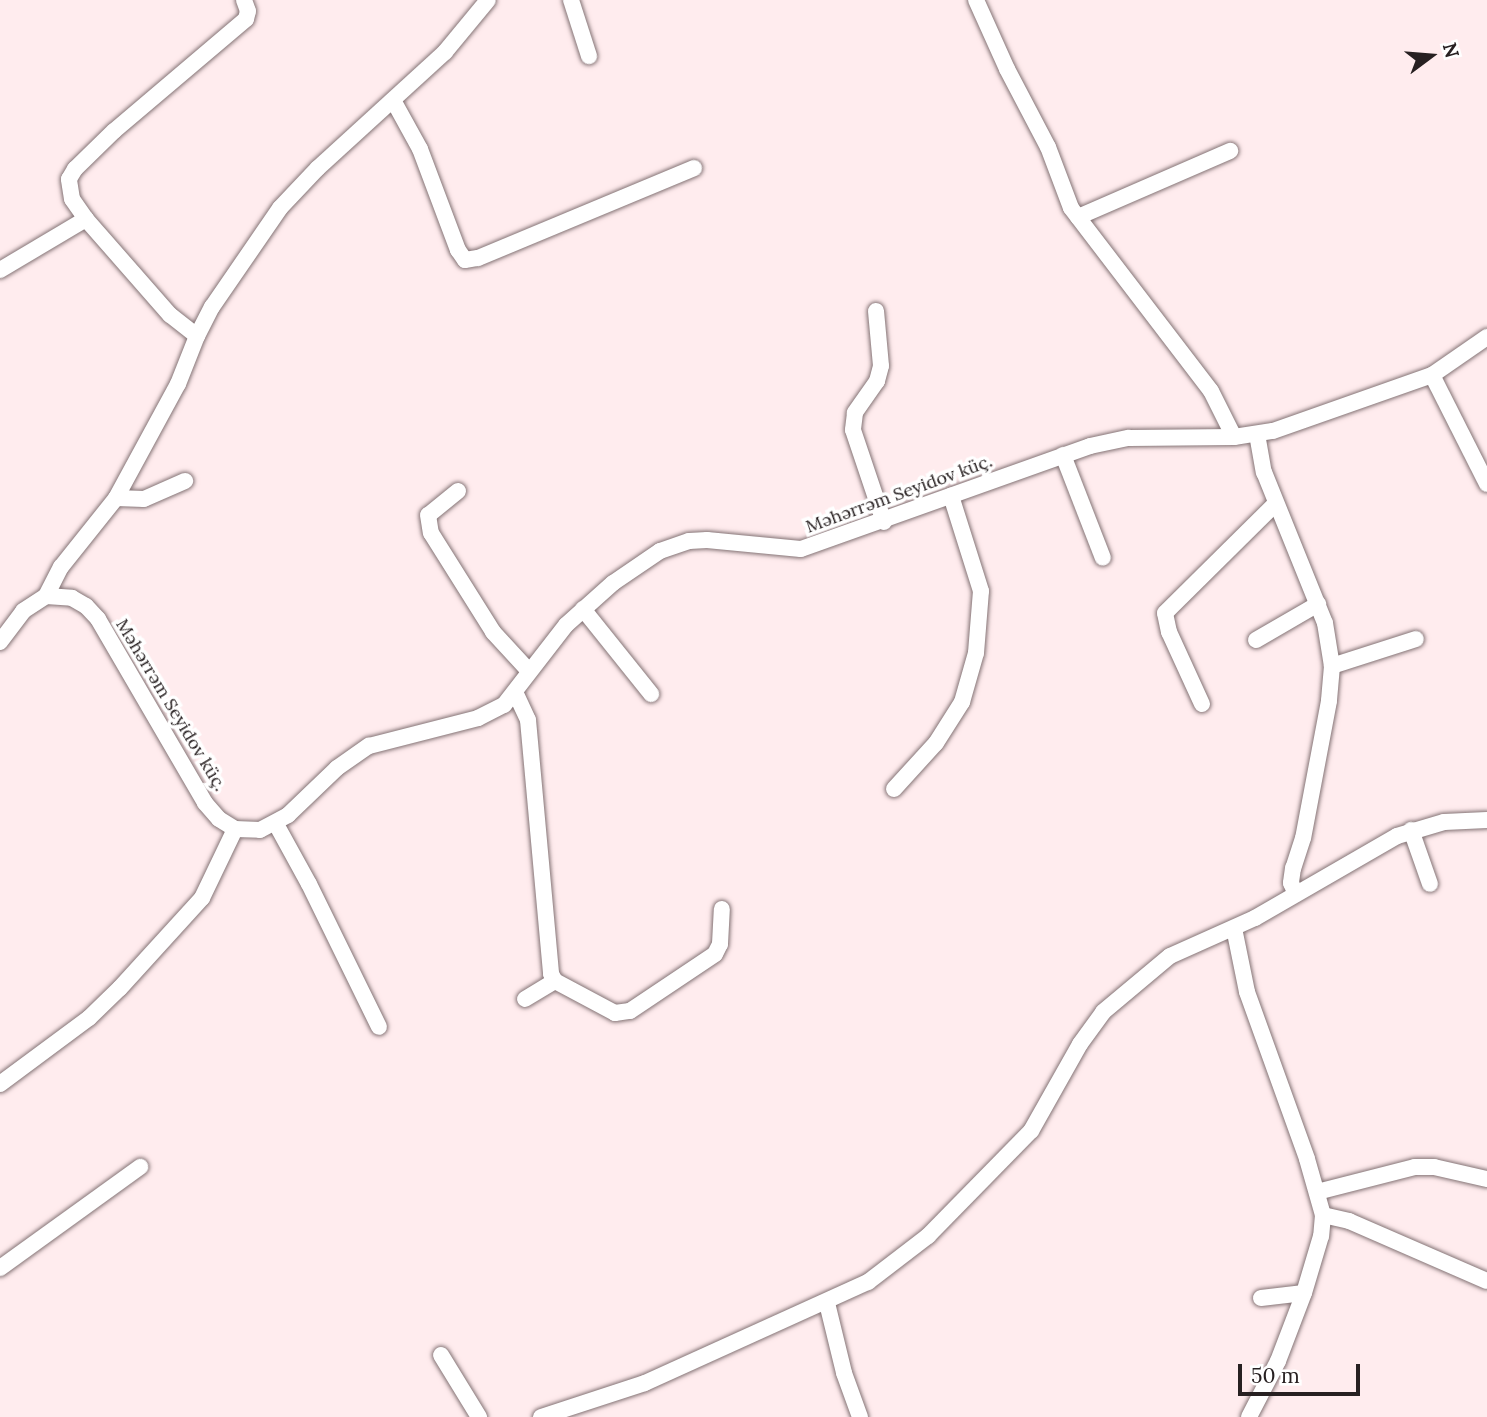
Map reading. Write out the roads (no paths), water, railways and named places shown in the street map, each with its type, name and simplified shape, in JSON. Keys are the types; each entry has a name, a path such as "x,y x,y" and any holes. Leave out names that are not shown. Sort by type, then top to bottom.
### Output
{"street":[{"path":"197,336 170,315 86,219 68,188 75,169 246,19 248,11 244,0"},
{"path":"0,642 23,611 46,596 61,568 117,498 178,384 197,336 233,275 280,208 317,167 445,52 488,0"},
{"path":"571,0 590,56"},
{"path":"976,0 1007,69 1048,147 1071,208 1211,391 1234,437"},
{"path":"393,100 420,149 458,250 465,260 478,258 694,168"},
{"path":"1078,217 1230,151"},
{"path":"0,270 86,219"},
{"path":"876,311 881,366 877,380 855,413 853,430 884,522"},
{"name":"Məhərrəm Seyidov küç.","path":"276,824 337,768 369,746 478,718 504,705 529,671 583,609 642,561 677,545 707,540 801,549 884,522 1063,455 1129,439 1257,434 1399,389 1432,375 1487,337"},
{"path":"1432,375 1487,484"},
{"path":"1257,434 1264,471 1318,604 1332,666 1329,701 1303,838 1293,868 1292,883 1296,894"},
{"path":"1063,455 1103,558"},
{"path":"117,498 144,499 185,481"},
{"path":"458,491 428,515 431,533 493,632 529,671"},
{"path":"894,789 936,743 962,702 976,653 981,592 951,496"},
{"path":"1202,704 1169,632 1166,613 1276,503"},
{"name":"Məhərrəm Seyidov küç.","path":"46,596 72,598 86,606 98,619 205,803 219,819 234,829"},
{"path":"1256,640 1318,604"},
{"path":"583,609 651,694"},
{"path":"1332,666 1416,639"},
{"path":"515,692 527,720 551,974 555,981 615,1013 630,1011 715,954 720,944 722,909"},
{"path":"541,1417 624,1392 827,1303 892,1266 948,1217 1022,1140 1103,1012 1170,956 1234,928 1411,830 1444,822 1487,820"},
{"path":"0,1084 89,1018 120,988 202,898 234,829 248,832 276,824 309,884 379,1027"},
{"path":"1411,830 1430,884"},
{"path":"1234,928 1247,992 1323,1215 1321,1236 1304,1293 1278,1361 1250,1417"},
{"path":"525,999 555,981"},
{"path":"0,1268 141,1167"},
{"path":"1317,1192 1415,1167 1434,1167 1487,1179"},
{"path":"1323,1215 1349,1221 1487,1281"},
{"path":"1261,1298 1304,1293"},
{"path":"827,1303 844,1373 860,1417"},
{"path":"441,1355 479,1417"}]}
